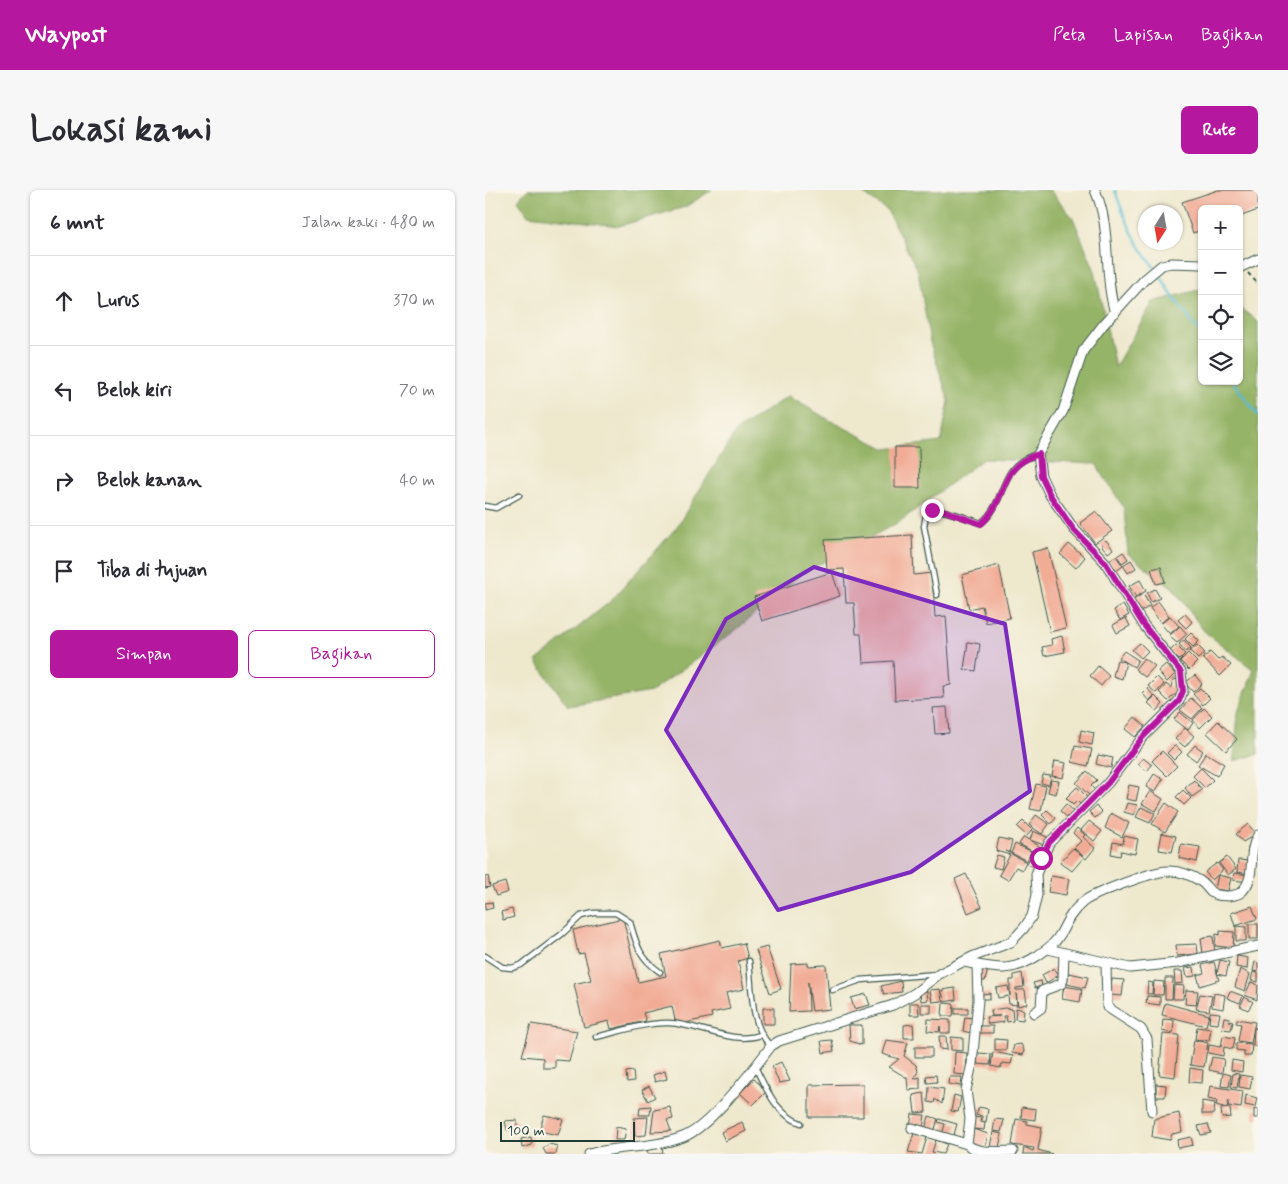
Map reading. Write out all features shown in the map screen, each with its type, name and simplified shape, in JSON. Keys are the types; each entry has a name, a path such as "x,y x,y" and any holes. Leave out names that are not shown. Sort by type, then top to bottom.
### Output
{"street":[{"path":"1095,190 1103,210 1109,284 1115,313"},
{"path":"1243,268 1258,259"},
{"path":"589,1154 668,1140 693,1132 714,1113 771,1046 784,1039 907,999 939,974 985,951 1005,945 1024,928 1032,916 1037,895 1035,874 1049,843 1108,783 1142,738 1179,701 1183,691 1181,672 1143,624 1105,562 1073,529 1050,495 1041,476 1039,454 1063,411 1071,380 1083,351 1153,271 1162,265 1171,263 1198,264"},
{"path":"964,962 993,968 1016,967 1049,950 1075,910 1083,902 1109,889 1160,872 1173,871 1193,877 1203,882 1212,893 1221,896 1239,894 1251,884 1253,878 1254,847 1258,835"},
{"path":"1049,950 1130,968 1155,966 1258,946"},
{"path":"1034,1014 1041,1008 1042,991 1061,984 1063,980 1064,953"},
{"path":"1106,964 1107,1007 1141,1029 1147,1039 1151,1111"},
{"path":"967,1144 969,1119 965,1090 972,1064 978,1000 977,965"},
{"path":"912,1128 967,1144 971,1148 983,1151 1013,1151"}],"lane":[{"path":"937,595 924,526 926,515 932,510 942,510 981,524 989,518 1008,475 1017,463 1039,454"},
{"path":"485,506 496,508 519,495"},
{"path":"485,956 502,967 512,968 521,965 581,916 594,913 617,914 630,922 638,951 649,965 660,972"},
{"path":"749,961 761,1035 771,1046"},
{"path":"832,990 861,980 939,974"},
{"path":"596,1038 659,1023 689,1025 745,1037 761,1035"},
{"path":"755,1067 773,1101 786,1115 801,1123"}],"path":[{"path":"1243,271 1258,284"}],"highlighted area":[{"path":"814,567 1005,624 1030,791 911,872 778,910 666,730 726,619"}],"green space":[{"path":"527,190 712,190 685,207 619,226 528,215 518,200"},
{"path":"858,190 1050,190 1073,218 1095,271 1115,367 1153,302 1198,290 1198,385 1243,385 1243,310 1258,322 1258,754 1234,761 1238,712 1254,670 1204,631 1173,588 1128,554 1124,508 1096,464 983,459 899,522 801,574 736,630 651,692 568,706 536,661 611,601 676,528 736,431 788,396 831,421 886,449 941,442 949,401 930,342 918,271 887,210"}],"building":[{"path":"1218,190 1258,190 1258,210 1243,216 1243,205 1198,205 1198,231 1193,233 1182,202"},
{"path":"895,447 919,447 920,488 895,488"},
{"path":"1096,511 1112,531 1095,543 1080,523"},
{"path":"912,535 914,575 932,573 935,617 946,616 951,685 943,686 944,698 895,700 893,661 863,663 861,634 856,634 854,603 846,603 844,569 827,570 825,540"},
{"path":"1106,540 1113,549 1108,553 1101,545"},
{"path":"1069,544 1085,557 1076,568 1060,554"},
{"path":"1048,548 1066,628 1050,632 1032,552"},
{"path":"1123,552 1128,559 1122,563 1117,556"},
{"path":"1116,556 1123,566 1116,571 1109,560"},
{"path":"1131,560 1136,568 1128,573 1123,565"},
{"path":"999,565 1010,618 986,623 982,606 969,609 962,575"},
{"path":"1161,567 1165,582 1156,584 1151,569"},
{"path":"832,572 840,596 762,621 754,597"},
{"path":"1140,580 1146,591 1136,597 1129,586"},
{"path":"1155,589 1160,598 1151,602 1147,593"},
{"path":"1143,594 1150,606 1140,612 1133,600"},
{"path":"1158,601 1169,616 1161,623 1150,608"},
{"path":"1123,605 1129,615 1120,620 1114,610"},
{"path":"1185,614 1192,622 1186,628 1178,620"},
{"path":"1170,616 1179,626 1170,634 1161,624"},
{"path":"1126,618 1130,626 1117,633 1113,625"},
{"path":"1180,626 1187,634 1177,643 1169,636"},
{"path":"1191,633 1199,641 1193,647 1185,639"},
{"path":"1062,636 1065,652 1044,656 1042,647 1052,645 1051,639"},
{"path":"1184,640 1191,648 1186,652 1179,644"},
{"path":"968,642 980,644 976,671 964,669"},
{"path":"1140,643 1148,651 1141,658 1132,650"},
{"path":"1176,645 1185,654 1179,660 1170,651"},
{"path":"1197,645 1205,653 1198,659 1190,651"},
{"path":"1124,651 1138,660 1134,667 1119,658"},
{"path":"1210,652 1218,660 1222,657 1231,665 1220,676 1203,658"},
{"path":"1188,653 1197,662 1189,670 1180,661"},
{"path":"1144,658 1155,666 1145,677 1135,669"},
{"path":"1117,660 1126,662 1122,679 1113,676"},
{"path":"1166,664 1175,674 1167,682 1158,671"},
{"path":"1098,666 1109,676 1101,686 1090,676"},
{"path":"1195,675 1202,684 1193,692 1185,683"},
{"path":"1157,677 1164,684 1156,693 1148,686"},
{"path":"1173,679 1181,680 1178,695 1174,695 1168,701 1159,692 1166,684 1171,688"},
{"path":"1147,688 1154,696 1149,701 1142,693"},
{"path":"1200,688 1210,698 1203,705 1193,694"},
{"path":"1155,696 1163,704 1157,711 1148,703"},
{"path":"1191,698 1202,708 1192,719 1180,710"},
{"path":"947,707 949,733 935,734 933,708"},
{"path":"1204,708 1212,716 1200,728 1193,720"},
{"path":"1180,712 1193,723 1188,730 1174,719"},
{"path":"1135,717 1145,726 1135,737 1125,729"},
{"path":"1218,721 1237,739 1226,751 1207,733"},
{"path":"1185,728 1194,736 1185,747 1175,739"},
{"path":"1081,730 1094,733 1092,745 1079,742"},
{"path":"1175,745 1182,752 1174,760 1167,753"},
{"path":"1195,745 1203,751 1196,761 1187,754"},
{"path":"1075,746 1092,749 1088,766 1072,762"},
{"path":"1162,751 1177,766 1167,776 1152,761"},
{"path":"1206,753 1224,764 1217,776 1198,765"},
{"path":"1098,755 1113,758 1111,768 1096,764"},
{"path":"1143,758 1152,765 1147,771 1138,764"},
{"path":"1055,761 1066,763 1063,778 1052,776"},
{"path":"1201,768 1213,780 1205,788 1193,776"},
{"path":"1087,771 1097,780 1091,786 1095,790 1090,796 1076,783"},
{"path":"1154,774 1163,779 1155,792 1146,787"},
{"path":"1043,775 1051,776 1049,785 1041,783"},
{"path":"1051,780 1059,781 1056,794 1048,792"},
{"path":"1194,780 1202,790 1192,797 1185,788"},
{"path":"1036,784 1046,786 1041,811 1030,809"},
{"path":"1129,785 1139,787 1136,801 1126,799"},
{"path":"1077,787 1087,797 1080,804 1077,801 1073,805 1066,798"},
{"path":"1183,790 1191,798 1184,805 1176,797"},
{"path":"1150,791 1163,799 1156,811 1142,804"},
{"path":"1127,803 1137,805 1134,815 1124,812"},
{"path":"1166,803 1178,812 1165,832 1152,824"},
{"path":"1066,804 1075,812 1069,819 1060,811"},
{"path":"1096,806 1102,812 1095,818 1089,812"},
{"path":"1141,807 1155,813 1150,823 1136,817"},
{"path":"1047,810 1056,818 1051,824 1042,815"},
{"path":"1111,813 1129,823 1122,837 1105,828"},
{"path":"1036,815 1049,824 1042,834 1029,825"},
{"path":"1023,821 1032,830 1027,836 1017,827"},
{"path":"1089,821 1102,831 1094,841 1081,830"},
{"path":"1248,824 1256,834 1243,842 1236,834"},
{"path":"1077,828 1085,835 1083,837 1095,848 1086,859 1074,848 1081,841 1073,833"},
{"path":"1033,831 1047,837 1044,845 1030,840"},
{"path":"1162,833 1176,836 1172,852 1159,850"},
{"path":"1124,836 1138,839 1135,854 1121,851 1120,856 1111,854 1113,842 1123,844"},
{"path":"1024,837 1041,847 1037,854 1019,844"},
{"path":"999,838 1012,841 1009,853 1026,862 1022,870 1016,867 1008,880 999,875 1010,855 996,851"},
{"path":"1015,844 1031,851 1027,861 1011,853"},
{"path":"1181,844 1200,847 1197,862 1179,858"},
{"path":"1073,848 1084,857 1072,871 1060,862"},
{"path":"1032,853 1039,856 1035,867 1027,864"},
{"path":"997,855 1004,857 1001,869 993,867"},
{"path":"1227,857 1236,869 1228,875 1219,863"},
{"path":"1238,860 1251,861 1250,874 1237,872"},
{"path":"1217,863 1223,870 1212,880 1205,872"},
{"path":"1234,873 1249,875 1248,882 1233,880"},
{"path":"966,874 982,907 968,913 955,879"},
{"path":"1218,875 1231,878 1228,891 1215,889"},
{"path":"488,876 490,887 485,888 485,877"},
{"path":"1051,876 1069,879 1066,895 1048,892"},
{"path":"505,882 508,892 496,896 492,886"},
{"path":"492,902 493,908 485,910 485,903"},
{"path":"1252,906 1257,919 1235,926 1231,913"},
{"path":"512,909 514,917 503,920 501,912"},
{"path":"623,918 638,982 666,976 661,954 720,940 722,948 744,943 748,958 738,961 744,989 726,993 730,1009 711,1013 712,1017 676,1025 672,1006 643,1013 646,1021 611,1029 609,1021 584,1027 574,984 591,980 584,953 578,954 573,930"},
{"path":"1249,924 1258,924 1258,939 1249,939"},
{"path":"1236,926 1246,927 1246,941 1236,941"},
{"path":"1220,931 1234,932 1233,948 1215,946 1216,934 1220,935"},
{"path":"1213,936 1215,953 1203,954 1201,938"},
{"path":"1197,944 1198,954 1177,956 1176,945"},
{"path":"767,947 781,989 770,993 756,950"},
{"path":"1237,956 1248,958 1247,969 1236,967"},
{"path":"1220,960 1229,962 1226,976 1217,974"},
{"path":"1214,962 1219,980 1200,986 1197,975 1204,973 1202,965"},
{"path":"1255,962 1258,963 1258,972 1253,971"},
{"path":"808,963 808,966 826,965 830,1009 812,1011 808,982 809,1011 789,1012 791,964"},
{"path":"1194,967 1195,976 1187,977 1185,968"},
{"path":"1054,968 1059,975 1046,983 1042,975"},
{"path":"979,969 988,969 985,981 979,981"},
{"path":"1240,969 1250,974 1245,991 1235,987"},
{"path":"1174,971 1182,971 1183,983 1175,984"},
{"path":"1253,972 1258,973 1258,982 1251,980"},
{"path":"1022,973 1024,987 1016,988 1016,990 1025,990 1027,1004 1018,1006 1016,993 1017,1005 1009,1004 1008,996 998,998 996,988 1008,986 1010,996 1010,980 1014,980 1014,975"},
{"path":"1069,973 1088,977 1085,988 1067,984"},
{"path":"1165,978 1173,978 1172,999 1165,999"},
{"path":"1112,979 1124,980 1122,996 1110,995"},
{"path":"901,981 902,992 884,994 881,986"},
{"path":"1041,981 1042,986 1035,988 1033,983"},
{"path":"1154,981 1164,982 1163,995 1153,995"},
{"path":"1148,982 1153,983 1152,994 1147,994"},
{"path":"1251,982 1258,985 1257,1000 1245,995"},
{"path":"1174,985 1184,986 1183,999 1173,999"},
{"path":"1064,986 1082,989 1080,1002 1062,999"},
{"path":"955,988 956,1000 944,1002 942,990"},
{"path":"940,989 942,1001 932,1002 930,990"},
{"path":"1186,990 1198,991 1196,1005 1185,1004"},
{"path":"927,991 928,1000 921,1001 920,992"},
{"path":"1230,991 1243,996 1240,1003 1227,998"},
{"path":"990,993 990,999 982,999 982,994"},
{"path":"1214,993 1225,995 1223,1009 1212,1007"},
{"path":"866,994 870,1005 854,1009 851,998"},
{"path":"1200,994 1212,996 1209,1011 1196,1009"},
{"path":"1147,996 1160,997 1160,1005 1146,1003"},
{"path":"1245,997 1253,1002 1248,1010 1240,1006"},
{"path":"910,1003 918,1003 919,1015 910,1015"},
{"path":"943,1003 954,1004 953,1016 942,1016"},
{"path":"1165,1003 1209,1015 1206,1026 1162,1015"},
{"path":"921,1004 931,1004 931,1013 921,1013"},
{"path":"763,1008 774,1008 774,1024 763,1024"},
{"path":"955,1008 968,1008 968,1014 955,1014"},
{"path":"1016,1008 1024,1010 1023,1020 1015,1019"},
{"path":"1012,1009 1013,1021 1007,1022 1006,1016 1003,1016 1004,1022 988,1024 986,1017 1000,1016 992,1016 991,1010"},
{"path":"1210,1012 1220,1013 1218,1024 1209,1023"},
{"path":"965,1017 973,1018 971,1033 963,1031"},
{"path":"1224,1017 1230,1018 1229,1021 1233,1022 1231,1030 1222,1029"},
{"path":"928,1019 950,1020 950,1033 941,1033 940,1026 939,1032 927,1031"},
{"path":"1163,1019 1174,1020 1173,1033 1162,1031"},
{"path":"1237,1019 1255,1022 1251,1043 1238,1041 1241,1024 1236,1023"},
{"path":"531,1024 577,1031 569,1061 555,1060 555,1068 543,1068 543,1058 522,1056"},
{"path":"913,1024 914,1038 904,1038 904,1025"},
{"path":"849,1025 862,1025 862,1045 850,1041"},
{"path":"977,1026 993,1026 993,1033 977,1033"},
{"path":"1197,1027 1211,1029 1209,1041 1195,1039"},
{"path":"1254,1028 1258,1028 1258,1046 1253,1046"},
{"path":"1163,1034 1179,1035 1175,1077 1159,1075"},
{"path":"939,1036 946,1036 947,1050 940,1049"},
{"path":"1223,1036 1235,1038 1233,1049 1224,1047 1223,1056 1208,1053 1209,1045 1221,1047"},
{"path":"951,1037 963,1038 963,1051 951,1050"},
{"path":"995,1039 1007,1040 1006,1050 995,1050"},
{"path":"832,1040 834,1051 823,1053 821,1041"},
{"path":"886,1040 908,1043 904,1056 916,1065 918,1071 914,1079 920,1077 920,1089 908,1090 907,1078 889,1067 899,1059 882,1054"},
{"path":"1194,1040 1208,1043 1204,1067 1190,1065"},
{"path":"1236,1043 1252,1044 1251,1056 1244,1056 1244,1051 1236,1050"},
{"path":"1021,1044 1024,1050 1023,1055 1012,1053 1014,1045"},
{"path":"915,1047 932,1047 932,1057 915,1057"},
{"path":"955,1052 967,1053 966,1075 954,1074"},
{"path":"993,1052 1013,1056 1011,1064 1002,1063 1001,1068 991,1066"},
{"path":"978,1053 991,1054 990,1065 977,1064"},
{"path":"1212,1057 1224,1059 1222,1073 1209,1070"},
{"path":"1232,1060 1243,1062 1242,1072 1231,1070"},
{"path":"781,1062 790,1081 779,1083 772,1066"},
{"path":"1190,1068 1203,1070 1202,1083 1189,1082"},
{"path":"633,1071 634,1081 627,1082 626,1072"},
{"path":"665,1071 667,1079 655,1082 653,1075"},
{"path":"1223,1073 1231,1075 1229,1087 1221,1086"},
{"path":"1233,1073 1239,1074 1237,1088 1231,1087"},
{"path":"936,1075 937,1082 927,1083 926,1076"},
{"path":"1240,1075 1252,1077 1250,1089 1239,1087"},
{"path":"949,1077 962,1077 961,1086 948,1084"},
{"path":"754,1079 767,1091 753,1105 740,1093"},
{"path":"863,1084 863,1117 809,1117 809,1085"},
{"path":"1156,1084 1166,1085 1165,1097 1156,1097"},
{"path":"649,1086 655,1097 648,1101 642,1090"},
{"path":"1210,1086 1243,1091 1241,1108 1228,1106 1229,1100 1227,1108 1216,1105 1217,1101 1208,1099"},
{"path":"929,1087 944,1089 942,1104 935,1099 934,1103 928,1102"},
{"path":"924,1093 926,1112 915,1113 913,1095"},
{"path":"954,1095 961,1097 958,1112 951,1111"},
{"path":"1246,1095 1257,1098 1255,1107 1245,1105"},
{"path":"1202,1101 1215,1103 1214,1114 1202,1114"},
{"path":"651,1106 650,1115 639,1115 640,1107"},
{"path":"670,1107 673,1119 667,1120 671,1131 651,1132 654,1110"},
{"path":"979,1107 988,1109 986,1122 982,1120 982,1116 976,1115"},
{"path":"1022,1107 1036,1109 1035,1120 1021,1118"},
{"path":"1230,1108 1231,1117 1222,1118 1221,1109"},
{"path":"1254,1109 1258,1110 1258,1118 1254,1118"},
{"path":"1179,1113 1182,1132 1172,1134 1170,1140 1152,1137 1154,1119"},
{"path":"912,1114 925,1115 923,1128 910,1127"},
{"path":"544,1115 563,1119 558,1135 539,1131"},
{"path":"929,1116 938,1119 934,1132 925,1129"},
{"path":"648,1117 646,1135 635,1136 634,1118"},
{"path":"975,1117 981,1118 980,1122 985,1123 984,1130 973,1129"},
{"path":"939,1119 957,1124 953,1138 942,1135 945,1124 938,1122"},
{"path":"995,1119 1004,1120 1001,1132 993,1131"},
{"path":"1016,1119 1027,1121 1027,1124 1042,1127 1038,1150 1052,1154 1023,1154 1024,1147 1033,1151 1034,1148 1012,1145"},
{"path":"517,1120 517,1130 507,1130 505,1121"},
{"path":"742,1122 746,1131 725,1141 721,1132"},
{"path":"1208,1124 1211,1133 1201,1135 1198,1126"},
{"path":"616,1127 626,1129 624,1140 615,1140"},
{"path":"973,1129 988,1134 985,1148 969,1144"},
{"path":"993,1132 1002,1134 999,1147 990,1147"},
{"path":"914,1133 927,1137 922,1154 908,1152"},
{"path":"531,1137 532,1145 522,1148 521,1139"},
{"path":"1191,1137 1193,1145 1178,1148 1177,1140"},
{"path":"936,1140 947,1144 943,1154 932,1152"},
{"path":"549,1144 558,1146 556,1154 546,1154 543,1148"},
{"path":"662,1147 663,1154 648,1154 647,1149"}],"waterway":[{"path":"1115,190 1131,230 1141,249 1154,267"},
{"path":"1158,272 1171,294 1198,331"},
{"path":"1235,385 1258,415"},
{"path":"1258,485 1258,496"}],"route":[{"path":"932,510 942,510 981,524 989,518 1008,475 1017,463 1027,457 1039,454 1041,476 1050,495 1073,529 1105,562 1143,624 1181,672 1183,691 1179,701 1142,738 1124,759 1108,783 1071,823 1049,843 1041,858"}]}
